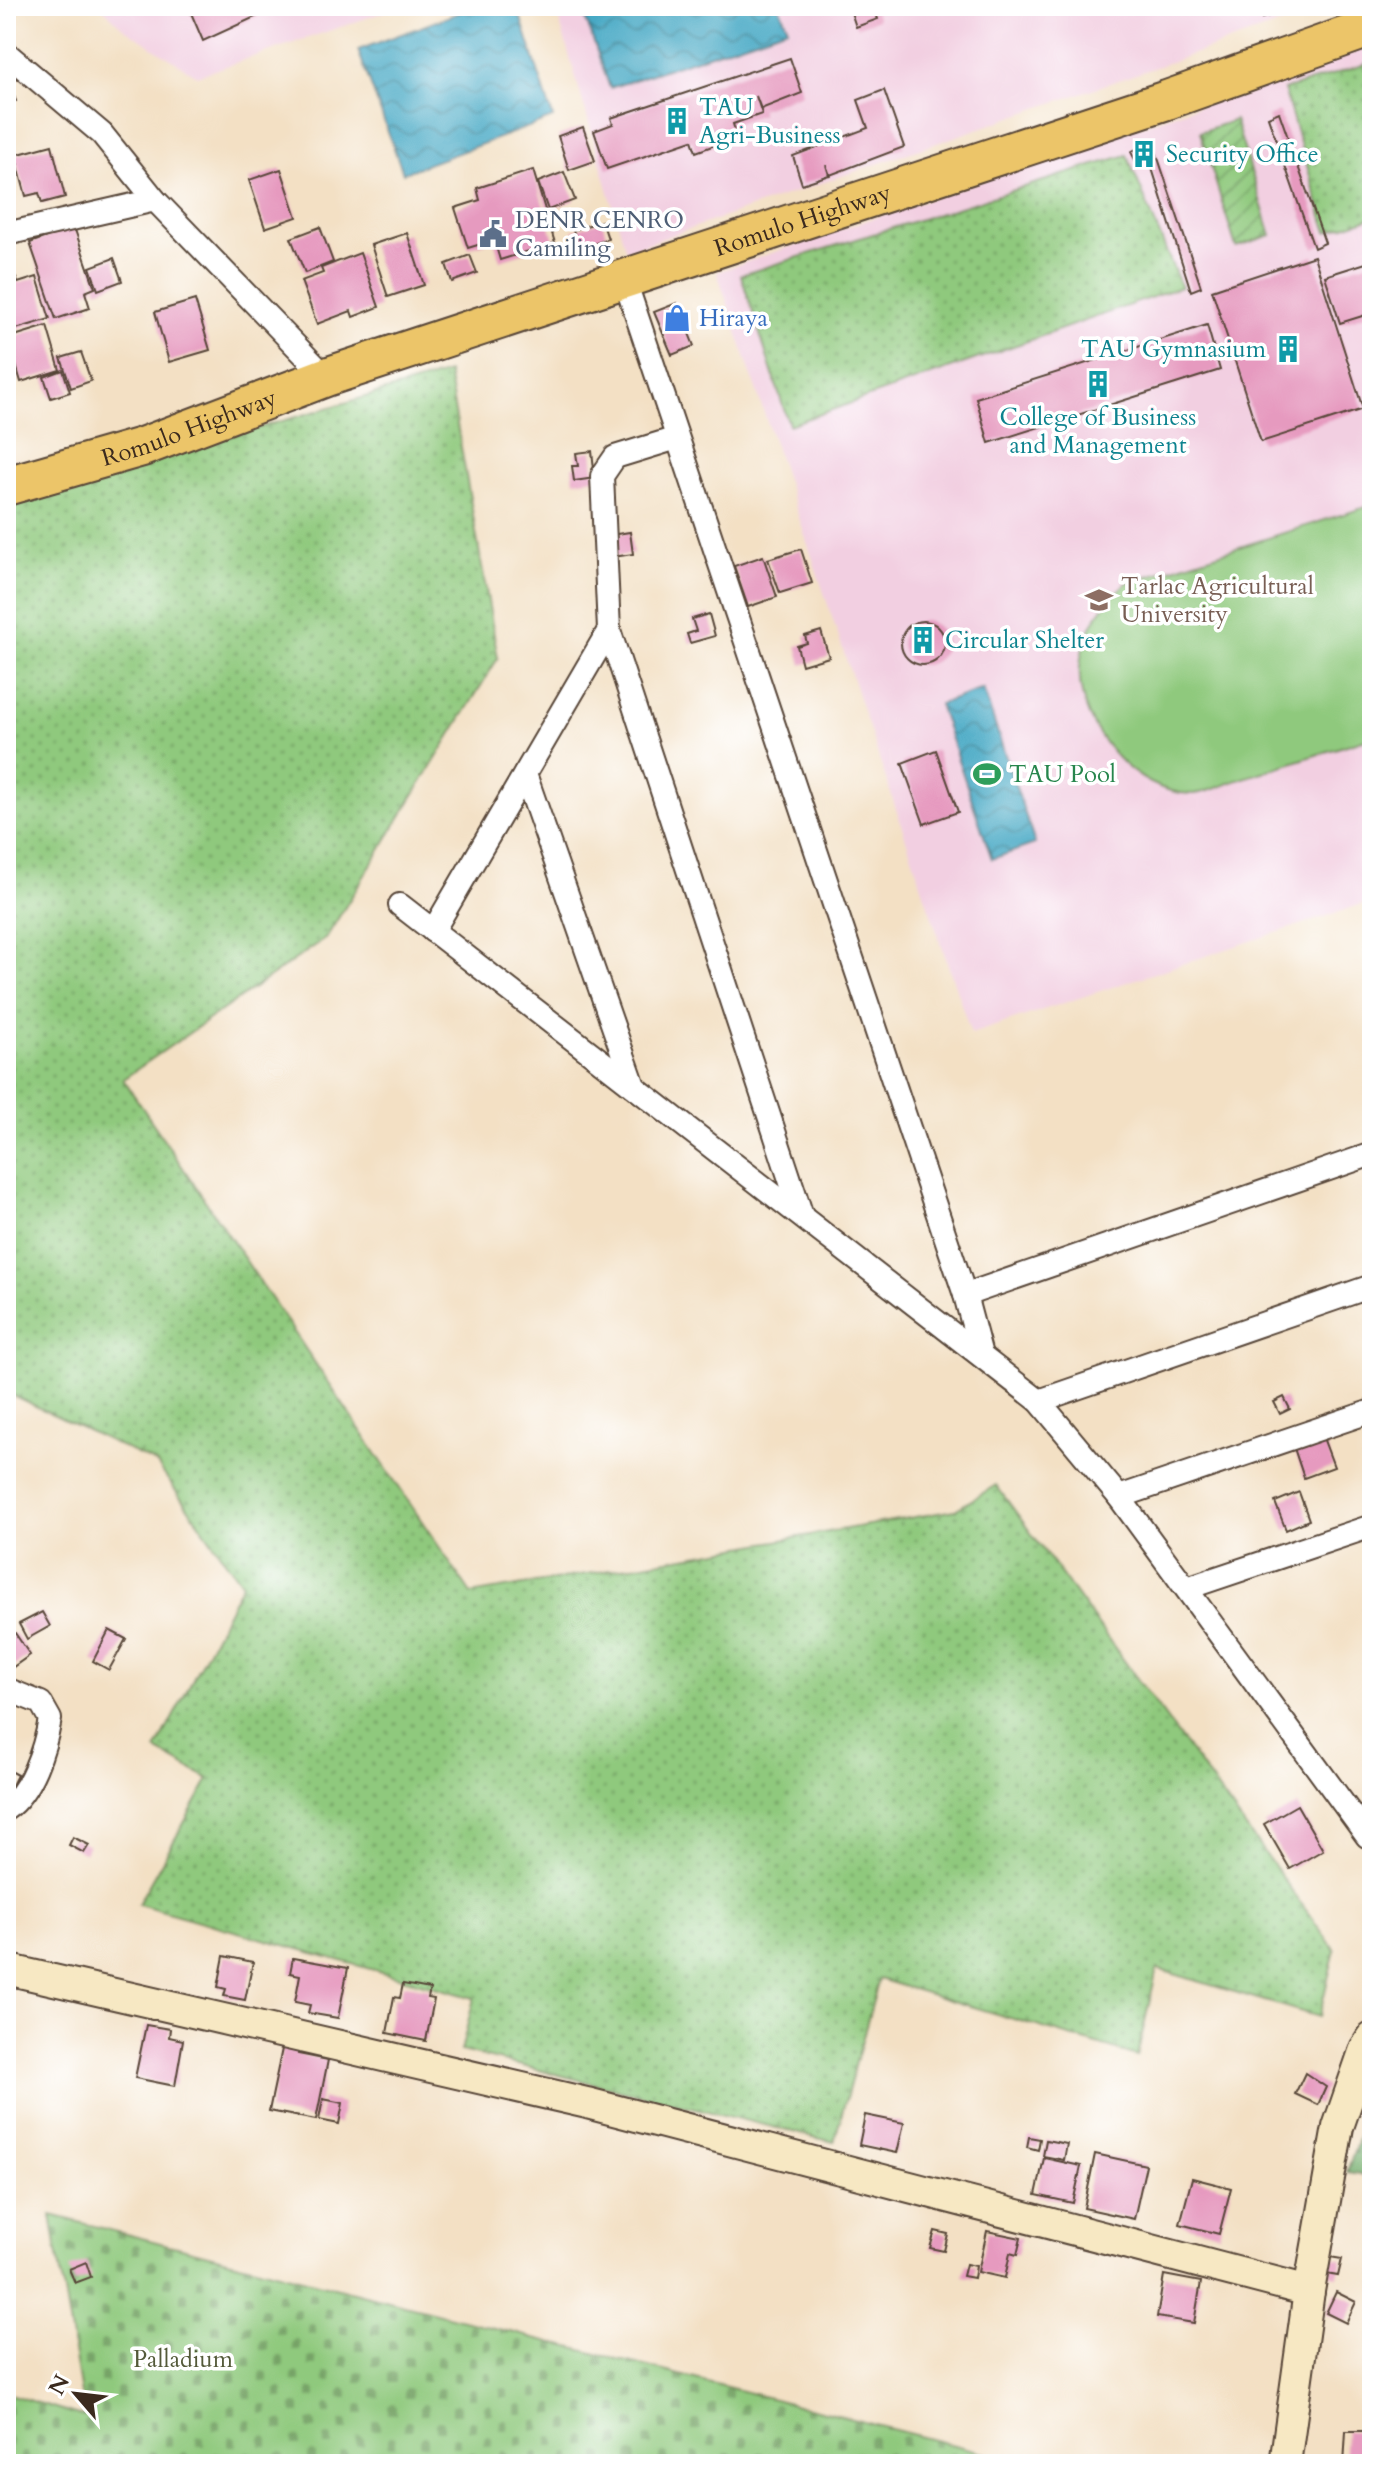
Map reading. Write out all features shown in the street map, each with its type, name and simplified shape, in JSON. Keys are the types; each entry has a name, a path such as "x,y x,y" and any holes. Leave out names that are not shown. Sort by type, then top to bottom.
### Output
{"highway":[{"name":"Romulo Highway","path":"6,486 142,447 326,377 1180,96 1372,27"}],"street":[{"path":"6,53 102,134 155,200 326,377"},
{"path":"6,234 155,200"},
{"path":"625,281 965,1295 981,1355"},
{"path":"677,438 615,457 602,476 609,630 802,1216"},
{"path":"433,931 609,630"},
{"path":"525,774 635,1087"},
{"path":"400,905 1039,1401 1119,1497 1367,1836 1372,1836"},
{"path":"965,1295 1372,1154"},
{"path":"1039,1401 1372,1286"},
{"path":"1119,1497 1372,1411"},
{"path":"1187,1588 1372,1526"},
{"path":"6,1689 41,1703 50,1719 47,1736 20,1798 6,1809"},
{"path":"6,1969 587,2103 1309,2291"},
{"path":"1285,2464 1309,2291 1338,2127 1365,2049 1372,2038"}],"shaded area":[{"path":"101,6 402,6 197,76 123,28"},
{"path":"555,6 1332,6 626,251"},
{"name":"Tarlac Agricultural University","path":"1372,46 1372,901 971,1034 717,272"}],"green space":[{"path":"1372,62 1372,217 1327,232 1284,90"},
{"path":"1235,120 1271,235 1236,247 1200,132"},
{"path":"1127,155 1181,287 789,425 741,275"},
{"path":"448,373 498,658 326,938 123,1079 471,1594 955,1510 996,1485 1335,1950 1319,2017 1157,1969 1137,2056 879,1979 834,2142 461,2051 474,1998 138,1904 209,1779 156,1750 242,1584 156,1463 6,1392 6,501"},
{"path":"1372,505 1372,737 1197,794 1161,788 1124,764 1100,735 1088,713 1081,690 1080,668 1093,624 1126,583"},
{"path":"1372,2097 1372,2176 1347,2172"},
{"name":"Palladium","path":"51,2215 1029,2464 6,2464 6,2393 85,2417"}],"water":[{"path":"477,6 517,6 553,118 403,173 358,50"},
{"path":"581,6 779,6 788,28 610,88"},
{"name":"TAU Pool","path":"983,689 1035,844 992,859 939,704"}],"building":[{"path":"188,6 279,6 203,41"},
{"path":"849,6 873,6 878,19 856,27"},
{"path":"1259,6 1285,6 1286,11 1262,18"},
{"name":"TAU Agri-Business","path":"790,58 802,93 761,109 756,96 762,114 733,124 737,137 696,152 692,140 607,169 594,131 613,124 611,118"},
{"path":"6,76 16,101 6,105"},
{"path":"884,90 904,147 830,175 826,165 829,175 802,184 793,156 868,128 858,100"},
{"path":"1279,112 1325,243 1314,248 1268,117"},
{"path":"583,127 595,161 569,170 558,136"},
{"name":"Security Office","path":"1151,141 1157,155 1138,165 1131,152"},
{"path":"52,145 65,197 42,203 39,193 26,196 15,155"},
{"path":"1158,158 1201,287 1191,291 1150,162"},
{"path":"281,169 297,217 265,228 249,180"},
{"path":"533,170 555,243 500,260 494,240 468,248 455,208 480,200 477,188"},
{"path":"564,172 575,200 548,210 538,182"},
{"path":"602,221 608,239 579,249 573,230"},
{"path":"74,227 95,288 85,292 90,308 56,319 30,243"},
{"path":"320,227 333,262 305,273 291,238"},
{"path":"407,233 424,285 388,297 371,245"},
{"path":"360,253 379,307 353,317 351,311 317,324 301,281 323,273 321,268"},
{"path":"470,255 477,273 452,282 446,264"},
{"name":"TAU Gymnasium","path":"1314,256 1363,409 1261,442 1212,290"},
{"path":"114,258 122,281 98,290 90,267"},
{"path":"1372,261 1372,313 1340,323 1325,276"},
{"path":"37,277 50,319 6,332 6,281 16,278 18,283"},
{"path":"195,300 210,350 169,362 155,312"},
{"path":"677,303 694,346 672,355 654,312"},
{"name":"College of Business and Management","path":"1207,325 1220,370 989,443 976,398"},
{"path":"47,326 60,370 21,382 8,338"},
{"path":"81,352 91,381 71,388 61,358"},
{"path":"63,370 70,392 51,398 44,377"},
{"path":"592,451 595,478 574,481 572,466 578,466 576,453"},
{"path":"630,532 633,554 613,557 610,535"},
{"path":"801,549 812,583 780,593 768,559"},
{"path":"763,556 777,597 748,607 734,566"},
{"path":"709,614 715,636 690,643 687,634 696,631 692,619"},
{"name":"Circular Shelter","path":"923,621 938,628 945,643 938,658 923,665 908,658 901,643 908,628"},
{"path":"821,631 829,657 802,665 797,646 807,643 805,636"},
{"path":"936,750 958,812 924,824 902,763"},
{"path":"1284,1397 1290,1409 1280,1414 1274,1402"},
{"path":"1322,1435 1334,1467 1304,1478 1293,1445"},
{"path":"1299,1492 1309,1520 1286,1530 1275,1502"},
{"path":"42,1612 50,1626 27,1639 19,1624"},
{"path":"109,1630 126,1639 109,1670 93,1661"},
{"path":"15,1633 30,1655 13,1667 6,1657 6,1639"},
{"path":"6,1769 17,1775 6,1798"},
{"path":"1297,1805 1323,1850 1290,1869 1264,1824"},
{"path":"73,1837 89,1845 84,1853 69,1845"},
{"path":"224,1956 253,1962 245,2000 224,1996 226,1989 218,1987"},
{"path":"293,1958 348,1968 338,2018 308,2013 310,2005 295,2002 300,1975 290,1973"},
{"path":"403,1984 430,1989 428,1998 434,1999 426,2041 387,2033 394,1997 400,1998"},
{"path":"146,2025 170,2029 169,2037 183,2040 175,2086 135,2078"},
{"path":"283,2044 299,2047 298,2054 328,2060 316,2120 269,2111"},
{"path":"1305,2073 1326,2087 1318,2105 1295,2094"},
{"path":"323,2099 343,2103 339,2124 319,2120"},
{"path":"865,2115 904,2123 897,2153 859,2145"},
{"path":"1029,2137 1040,2139 1038,2150 1027,2147"},
{"path":"1046,2140 1067,2144 1064,2160 1043,2156"},
{"path":"1095,2154 1146,2165 1134,2219 1084,2208"},
{"path":"1044,2158 1081,2166 1073,2203 1036,2195"},
{"path":"1192,2178 1231,2188 1219,2234 1180,2224"},
{"path":"935,2231 948,2234 944,2251 930,2248"},
{"path":"987,2231 1021,2238 1017,2255 1010,2253 1005,2278 978,2272"},
{"path":"1324,2256 1342,2259 1338,2276 1320,2273"},
{"path":"86,2262 91,2277 75,2283 69,2269"},
{"path":"966,2264 976,2266 974,2278 963,2276"},
{"path":"1164,2275 1201,2282 1194,2323 1157,2317"},
{"path":"1336,2292 1356,2302 1346,2323 1326,2313"},
{"path":"1346,2431 1372,2431 1372,2464 1344,2464"}],"place":[{"name":"TAU Agri-Business","path":"677,121"},
{"name":"Security Office","path":"1144,154"},
{"name":"DENR CENRO Camiling","path":"493,234"},
{"name":"Hiraya","path":"677,318"},
{"name":"TAU Gymnasium","path":"1288,349"},
{"name":"College of Business and Management","path":"1098,384"},
{"name":"Tarlac Agricultural University","path":"1099,600"},
{"name":"Circular Shelter","path":"923,640"},
{"name":"TAU Pool","path":"987,774"}]}
